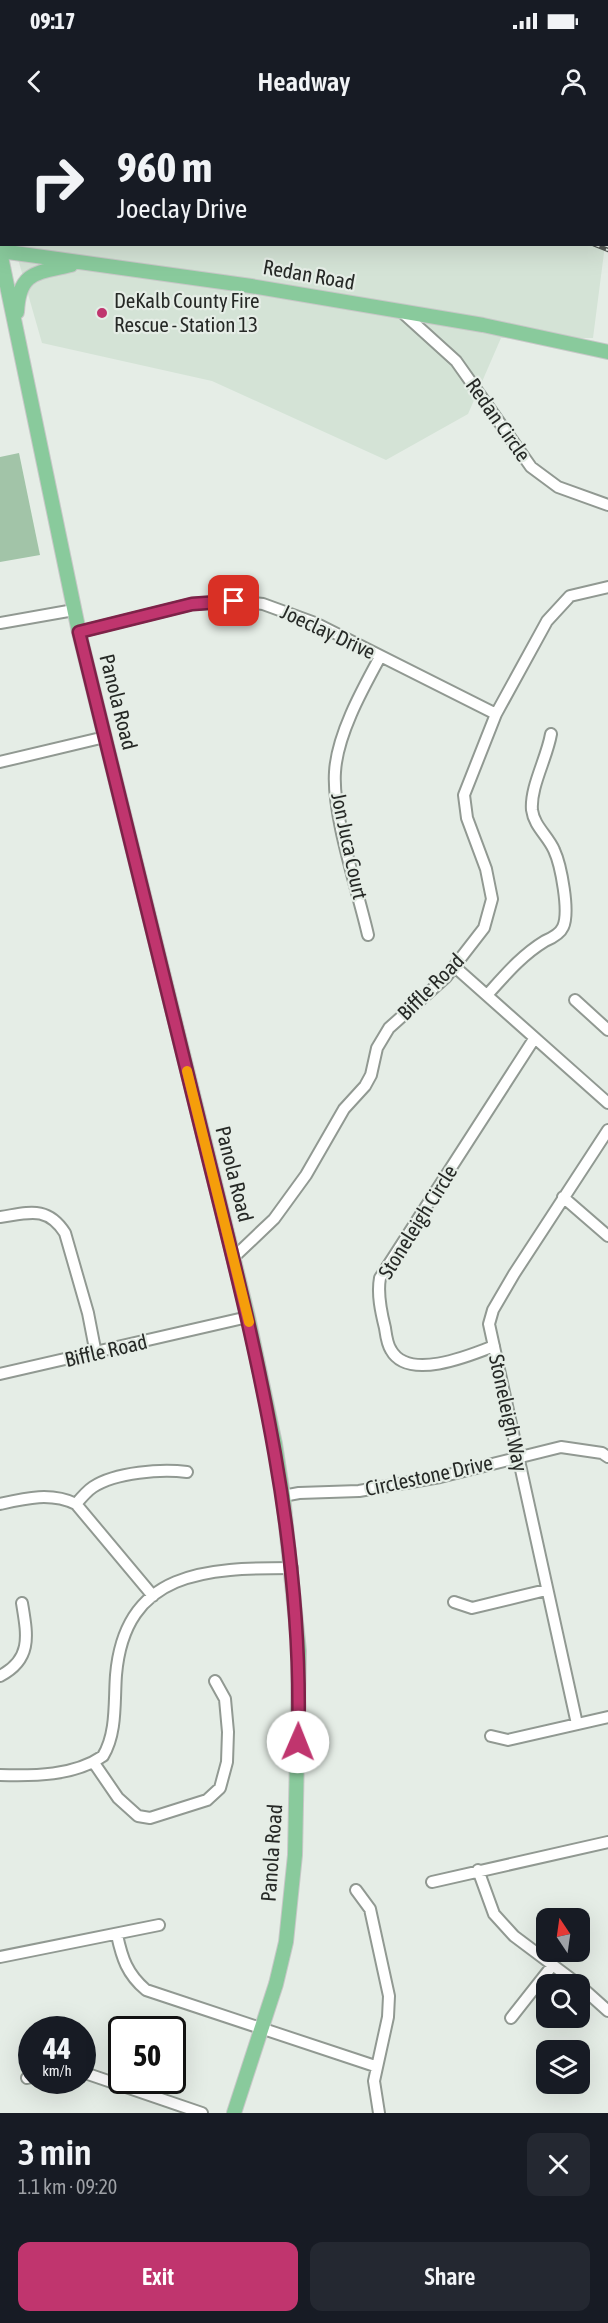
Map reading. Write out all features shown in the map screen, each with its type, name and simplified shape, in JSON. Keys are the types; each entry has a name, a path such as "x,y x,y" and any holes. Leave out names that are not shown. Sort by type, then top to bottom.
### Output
{"main road":[{"name":"Redan Road","path":"0,251 251,286 538,335 608,352"},
{"name":"Panola Road","path":"0,251 79,632 248,1317 284,1496 299,1651 295,1855 286,1942 276,1984 234,2113"},
{"path":"17,335 18,301 23,281 31,275 79,263"}],"street":[{"name":"Redan Circle","path":"403,313 456,361 531,467 558,487 608,505"},
{"name":"Biffle Road","path":"233,1258 274,1219 306,1175 344,1109 371,1075 377,1048 388,1028 436,988 484,928 492,899 486,869 467,819 465,795 496,714 547,621 570,596 608,587"},
{"name":"Joeclay Drive","path":"79,632 192,604 234,601 263,604 288,611 496,714"},
{"path":"0,623 75,610"},
{"name":"Jon Juca Court","path":"368,935 338,804 335,771 347,725 380,657"},
{"path":"488,994 526,953 557,934 563,927 567,907 554,849 537,824 532,810 534,792 548,751 551,734"},
{"path":"0,762 105,737"},
{"path":"455,967 608,1103"},
{"path":"575,1000 608,1030"},
{"name":"Stoneleigh Circle","path":"494,1346 442,1362 414,1366 391,1350 378,1289 380,1278 472,1134 516,1071 534,1039"},
{"name":"Stoneleigh Way","path":"577,1724 489,1323 493,1310 563,1197 608,1130"},
{"path":"563,1197 608,1236"},
{"path":"0,1218 34,1212 52,1217 59,1224 65,1233 88,1313 96,1354"},
{"name":"Biffle Road","path":"0,1374 96,1354 248,1317"},
{"name":"Circlestone Drive","path":"284,1496 299,1493 359,1491 440,1477 561,1447 593,1451 608,1457"},
{"path":"76,1504 92,1487 104,1481 161,1469 187,1472"},
{"path":"0,1504 49,1496 64,1498 76,1504 153,1596"},
{"path":"0,1775 42,1774 74,1769 94,1762 107,1749 113,1729 119,1646 127,1624 153,1596 179,1581 216,1570 292,1568"},
{"path":"454,1602 472,1608 546,1590"},
{"path":"0,1676 11,1670 28,1640 22,1603"},
{"path":"94,1762 118,1798 138,1816 150,1818 207,1800 220,1788 227,1762 228,1732 225,1699 215,1681"},
{"path":"491,1736 508,1740 608,1717"},
{"path":"432,1882 608,1842"},
{"path":"478,1870 494,1914 514,1936 563,1974"},
{"path":"356,1890 370,1909 389,1996 388,2017 375,2066 375,2094 380,2113"},
{"path":"0,1957 159,1925"},
{"path":"117,1935 124,1965 136,1982 146,1990 375,2066"},
{"path":"511,2018 552,1966"},
{"path":"590,1995 608,2011"},
{"path":"96,2077 202,2113"}],"shaded area":[{"path":"14,246 605,246 593,338 501,338 468,414 386,460 212,381 42,343"}],"green space":[{"path":"19,453 40,555 0,562 0,457"}],"railway":[{"path":"598,246 608,250"}],"slow traffic":[{"path":"187,1071 249,1322"}],"place":[{"name":"DeKalb County Fire Rescue - Station 13","path":"102,313"}],"route":[{"path":"234,601 192,604 79,632 248,1317 275,1444 284,1496 299,1651 298,1742"}]}
